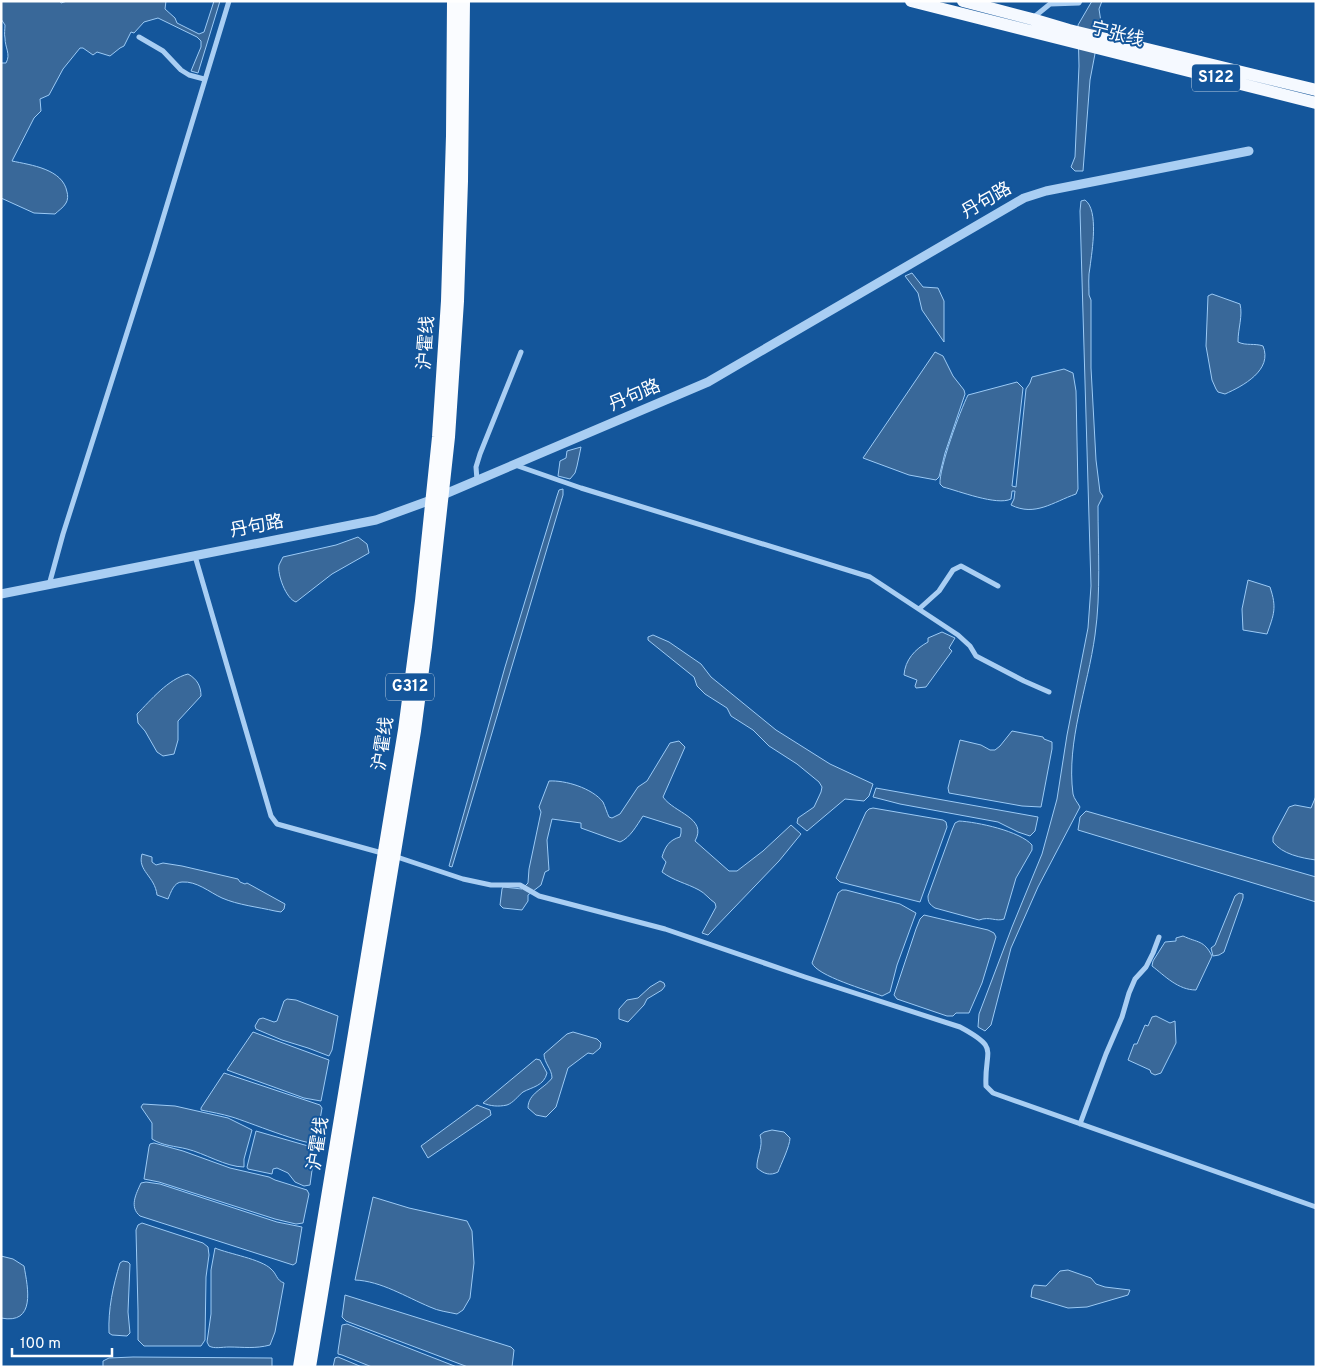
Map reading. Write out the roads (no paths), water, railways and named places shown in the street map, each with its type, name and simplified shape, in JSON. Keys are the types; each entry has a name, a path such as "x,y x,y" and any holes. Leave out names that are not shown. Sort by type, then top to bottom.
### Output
{"highway":[{"name":"沪霍线","path":"300,1367 389,855 415,731 426,648 449,437 458,301 453,1"},
{"name":"沪霍线","path":"310,1367 389,855 421,601 438,438 457,181 464,1"}],"main road":[{"name":"宁张线","path":"910,1 1119,48 1316,103"},
{"name":"宁张线","path":"963,1 1032,19 1067,35"},
{"name":"宁张线","path":"1119,48 1316,90"}],"street":[{"path":"49,585 63,534 153,251 229,1"},
{"path":"1032,19 1050,4 1079,3 1080,1"},
{"path":"139,37 163,51 181,70 189,75 204,79"},
{"name":"丹句路","path":"1,594 376,520 431,500 708,382 1024,198 1046,191 1249,151"},
{"path":"477,480 476,467 480,454 521,352"},
{"path":"513,464 573,485 870,577 958,635 970,646 976,656 1049,692"},
{"path":"195,556 271,816 277,824 389,855 463,879 491,885 520,885 539,896 665,929 960,1027 975,1035 986,1044 989,1052 985,1076 986,1086 993,1093 1316,1207"},
{"path":"919,609 940,591 953,570 961,566 998,586"},
{"path":"1080,1124 1122,1017 1129,993 1135,979 1150,960 1159,937"}],"water":[{"path":"1,1 60,1 61,3 67,1 166,1 165,9 175,18 177,23 199,34 204,32 214,1 220,1 198,73 191,71 201,47 201,41 197,37 158,18 144,22 134,33 131,32 124,46 110,56 97,52 93,55 80,48 63,69 49,95 40,99 41,111 34,118 12,161 45,169 53,173 64,184 67,202 55,214 34,213 1,198 1,63 6,63 8,54 5,42 5,25 1,19"},
{"path":"1092,1 1102,1 1099,9 1101,22 1090,80 1083,171 1075,171 1071,167 1075,157 1079,66 1078,25"},
{"path":"1085,200 1092,212 1093,221 1089,277 1091,368 1096,460 1100,492 1103,496 1098,506 1099,587 1097,619 1092,655 1072,754 1073,794 1080,807 1038,887 1011,948 991,1025 985,1031 978,1027 979,1014 1042,854 1057,799 1067,735 1088,628 1091,586 1080,211 1081,201"},
{"path":"912,273 923,287 938,288 944,301 944,342 922,310 918,293 905,276"},
{"path":"1212,294 1240,304 1238,342 1263,346 1265,355 1260,370 1248,382 1225,394 1218,392 1212,380 1206,346 1208,296"},
{"path":"935,352 943,356 965,394 939,477 936,480 909,475 863,458"},
{"path":"1064,369 1073,373 1076,391 1078,489 1076,494 1044,507 1028,509 1011,505 1015,491 1012,491 1011,499 997,501 943,487 940,484 946,453 968,395 1017,382 1023,388 1012,486 1016,487 1026,389 1032,377"},
{"path":"581,447 575,473 570,479 558,476 560,461 566,458 567,451"},
{"path":"563,489 563,495 452,867 449,866 505,667 557,496 559,490"},
{"path":"358,537 367,544 369,553 332,574 296,602 292,600 283,586 279,574 279,565 283,557 336,545"},
{"path":"1248,580 1270,587 1274,611 1267,634 1243,630 1242,609"},
{"path":"942,632 955,638 949,648 952,651 926,687 916,688 917,680 904,675 906,664 919,648 928,642 928,638"},
{"path":"653,635 669,642 701,664 711,677 776,730 830,764 873,784 869,796 864,801 845,799 807,831 797,823 798,818 814,807 822,787 819,782 797,764 769,746 753,730 731,716 727,708 705,694 697,686 694,677 648,640 648,637"},
{"path":"188,674 198,683 201,696 178,721 178,740 174,754 163,756 157,752 138,723 137,714 167,685"},
{"path":"1012,731 1043,737 1052,742 1041,807 1022,806 949,793 948,788 960,740 995,750"},
{"path":"679,741 685,747 663,797 668,803 693,821 698,833 695,841 729,871 737,871 763,851 791,825 801,834 779,861 708,935 702,933 716,907 715,903 701,891 662,872 666,862 662,857 665,850 670,842 680,837 681,828 643,816 630,834 620,842 581,828 581,823 552,819 547,840 549,870 545,872 541,885 528,895 528,901 522,910 503,908 500,905 503,887 522,889 528,883 529,869 541,812 539,807 549,781 563,782 592,793 603,802 609,817 612,818 620,814 638,787 647,781 670,743"},
{"path":"876,788 1038,817 1035,831 1030,836 998,822 900,804 873,797"},
{"path":"1316,796 1316,860 1298,857 1281,850 1273,842 1273,837 1289,807 1295,805 1311,808"},
{"path":"873,808 946,822 947,827 920,902 840,882 836,878 866,812"},
{"path":"1086,811 1316,877 1316,902 1078,830 1080,817"},
{"path":"959,821 987,825 1018,835 1032,845 1032,850 1016,878 1004,919 979,920 935,908 929,903 928,896 952,830 955,823"},
{"path":"142,854 152,857 152,862 156,865 163,863 182,866 238,879 240,882 247,883 285,904 284,909 281,912 248,906 222,898 198,885 187,882 179,882 173,888 168,899 157,895 156,888 142,865"},
{"path":"842,890 900,904 916,913 897,965 890,992 882,996 832,978 816,968 812,963 838,893"},
{"path":"1239,893 1243,894 1243,898 1224,952 1213,956 1211,948 1215,945 1235,896"},
{"path":"924,915 988,930 994,933 996,937 982,983 969,1013 956,1013 953,1016 947,1016 897,999 894,995 916,929"},
{"path":"1183,936 1203,944 1212,956 1196,990 1183,988 1152,966 1153,961 1165,942 1176,941 1176,938"},
{"path":"660,981 665,986 662,990 647,999 644,1005 628,1022 619,1019 619,1009 627,1000 638,998"},
{"path":"287,999 296,1000 338,1016 332,1050 329,1056 256,1029 255,1026 259,1019 277,1021 284,1001"},
{"path":"1156,1016 1170,1023 1175,1021 1176,1043 1161,1073 1155,1075 1150,1070 1128,1060 1134,1044 1137,1044 1145,1025 1148,1026 1152,1017"},
{"path":"253,1032 329,1060 321,1101 304,1098 227,1070"},
{"path":"573,1032 597,1039 601,1043 600,1048 593,1054 588,1053 568,1068 556,1107 546,1117 536,1115 528,1108 529,1103 533,1095 552,1078 544,1054 567,1034"},
{"path":"536,1059 540,1060 547,1073 543,1081 537,1086 523,1092 507,1105 494,1106 483,1103"},
{"path":"224,1073 320,1105 322,1108 316,1143 301,1141 232,1117 201,1110"},
{"path":"143,1104 175,1106 228,1118 252,1130 244,1159 244,1167 230,1165 194,1151 152,1139 152,1123 141,1107"},
{"path":"477,1105 490,1110 491,1115 428,1158 421,1146"},
{"path":"772,1130 784,1132 790,1138 790,1141 778,1172 770,1174 757,1168 757,1164 761,1144 760,1135"},
{"path":"256,1131 315,1148 310,1185 304,1186 295,1182 288,1173 277,1168 273,1169 272,1174 248,1169"},
{"path":"154,1143 230,1168 269,1177 307,1190 309,1194 303,1223 296,1224 275,1219 159,1182 144,1179 149,1147 150,1144"},
{"path":"141,1183 160,1184 277,1222 302,1227 296,1263 293,1265 140,1216 135,1209 134,1200"},
{"path":"373,1197 409,1208 467,1221 472,1231 474,1263 470,1298 463,1310 457,1314 440,1310 384,1286 355,1280"},
{"path":"142,1223 203,1243 208,1247 205,1340 201,1346 144,1346 138,1340 136,1230 138,1225"},
{"path":"215,1248 266,1265 284,1283 275,1332 270,1345 249,1348 216,1348 209,1346 207,1342 211,1314 211,1270"},
{"path":"1,1256 13,1259 24,1266 26,1275 28,1294 25,1310 20,1316 12,1319 1,1318"},
{"path":"123,1261 130,1264 128,1312 130,1333 127,1336 109,1333 109,1315 113,1289 120,1263"},
{"path":"1068,1270 1091,1278 1096,1284 1105,1287 1130,1290 1128,1295 1087,1307 1068,1308 1031,1297 1034,1285 1046,1286 1060,1271"},
{"path":"345,1295 511,1347 514,1350 512,1367 468,1367 346,1321 342,1317"},
{"path":"347,1324 457,1367 372,1367 338,1354 342,1325"},
{"path":"338,1357 362,1367 333,1367 335,1358"},
{"path":"109,1358 272,1358 272,1367 103,1367 103,1361"}]}
